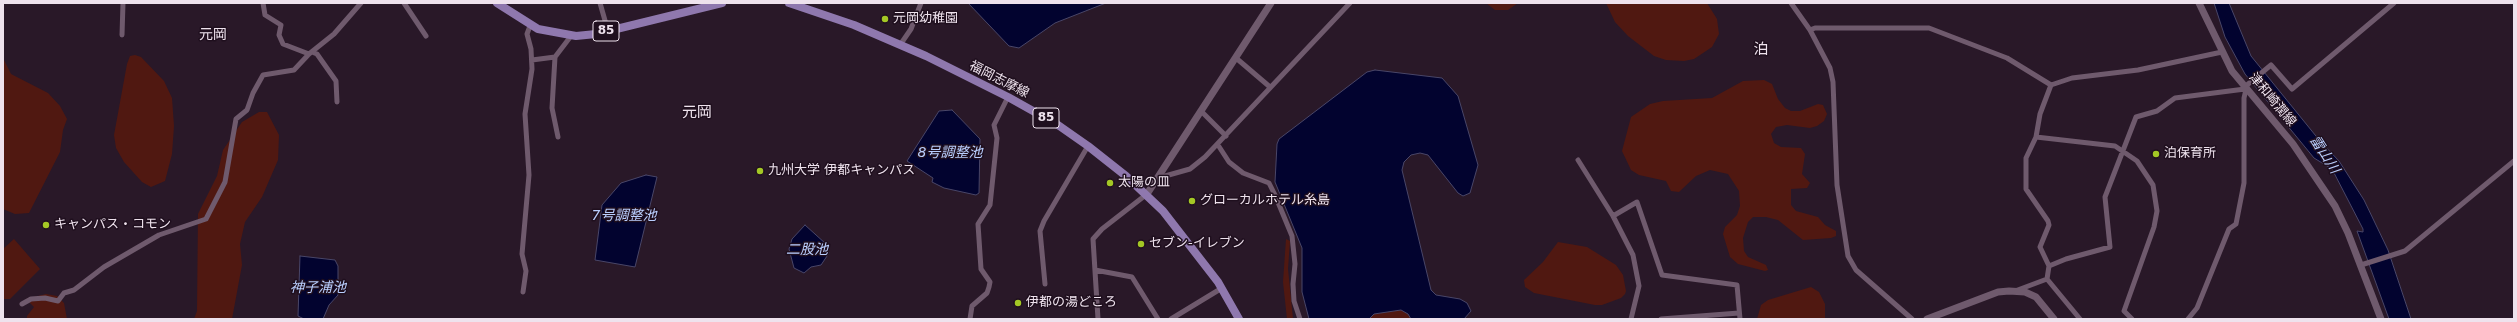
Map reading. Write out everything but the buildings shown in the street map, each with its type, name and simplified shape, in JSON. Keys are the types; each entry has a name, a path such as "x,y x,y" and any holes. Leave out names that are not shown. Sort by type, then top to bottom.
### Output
{"main road":[{"name":"85","path":"497,3 530,26 548,33 571,36 608,31 722,3"},
{"name":"福岡志摩線","path":"789,3 854,25 900,45 1008,97 1058,125 1088,146 1147,194 1182,233 1222,288 1239,319"}],"street":[{"path":"122,35 123,3"},
{"path":"263,3 265,15 281,25 279,35 283,44 317,54 336,81 337,102"},
{"path":"22,304 31,299 45,298 58,301 64,293 74,290 104,267 159,235 206,219 225,182 236,119 247,110 253,93 263,75 294,70 310,53 334,34 361,3"},
{"path":"404,3 426,36"},
{"path":"600,3 608,31"},
{"path":"900,45 911,29 921,3"},
{"path":"1098,319 1093,239 1147,194 1202,112 1271,3"},
{"path":"1158,178 1190,170 1218,145 1270,87 1350,3"},
{"path":"1791,3 1810,30 1830,68 1833,82 1836,185 1848,256 1856,270 1912,319"},
{"name":"津和崎潤線","path":"2199,3 2222,52 2246,87 2293,144 2322,183 2363,265 2381,319"},
{"path":"2049,266 2066,259 2110,247 2105,197 2136,116 2158,110 2175,98 2246,87 2270,65 2292,88 2394,3"},
{"path":"524,292 526,270 522,254 529,175 525,114 532,60 526,34 530,26"},
{"path":"1810,30 1815,28 1928,28 2007,58 2051,85 2072,78 2138,70 2222,52"},
{"path":"558,137 552,108 555,57 571,36"},
{"path":"532,60 555,57"},
{"path":"1236,58 1270,87"},
{"path":"2051,85 2040,114 2036,137 2026,158 2025,185 2048,221 2047,230 2040,247 2049,266 2047,279 2080,319"},
{"path":"2188,319 2197,308 2229,229 2236,224 2244,184 2246,87"},
{"path":"970,319 972,306 987,293 990,282 981,269 978,224 990,205 997,138 994,124 1008,97"},
{"path":"1202,112 1226,136"},
{"path":"2036,137 2105,144 2123,150 2138,161 2153,185 2157,211 2154,228 2124,311 2132,319"},
{"path":"1218,145 1229,162 1243,173 1269,183 1292,236 1295,264 1293,284 1300,319"},
{"path":"1045,284 1040,231 1044,221 1088,146"},
{"path":"1578,160 1628,242 1638,273 1636,303 1631,319"},
{"path":"2363,265 2394,254 2398,255 2410,248 2514,161"},
{"path":"1613,216 1637,202 1662,275 1737,285 1739,316 1661,319"},
{"path":"1095,270 1132,277 1158,319"},
{"path":"1927,319 1998,292 2015,291 2047,279"},
{"path":"1171,319 1222,288"},
{"path":"2015,291 2036,297 2054,319"}],"shaded area":[{"path":"1486,3 1518,3 1508,10 1495,10"},
{"path":"1606,3 1707,3 1717,19 1719,34 1712,47 1694,59 1684,61 1666,60 1654,56 1628,36 1615,22"},
{"path":"135,55 141,57 164,81 172,98 174,126 172,154 165,181 151,187 142,182 124,162 116,148 114,135 127,64 130,56"},
{"path":"3,58 11,74 48,93 60,106 67,119 63,130 60,152 29,213 15,214 3,209"},
{"path":"1764,80 1772,84 1778,99 1785,108 1791,111 1800,111 1818,104 1823,105 1827,114 1824,121 1817,126 1810,128 1787,125 1776,127 1771,134 1774,143 1781,147 1801,148 1805,154 1802,174 1810,183 1807,188 1791,189 1791,205 1796,211 1818,217 1825,225 1836,231 1836,236 1831,238 1803,240 1778,220 1766,217 1753,217 1748,222 1743,238 1744,251 1748,257 1766,265 1768,270 1765,271 1738,264 1730,257 1723,234 1725,227 1737,215 1740,206 1739,191 1728,174 1710,170 1696,176 1679,192 1671,191 1666,181 1639,175 1631,170 1622,151 1631,117 1650,104 1663,101 1712,98 1743,81"},
{"path":"259,112 267,112 279,135 278,160 262,197 245,222 240,244 242,265 232,319 194,319 197,311 198,214 217,176 223,150 242,122"},
{"path":"14,239 40,269 10,299 3,299 3,249"},
{"path":"1286,239 1290,241 1288,269 1293,319 1287,319 1283,282"},
{"path":"1558,242 1587,247 1616,265 1623,275 1626,291 1625,294 1621,298 1602,305 1595,305 1534,293 1525,287 1524,280 1543,262"},
{"path":"1811,287 1819,292 1825,304 1825,319 1757,319 1761,305 1768,300"},
{"path":"46,294 57,296 64,303 67,319 27,319 27,316 34,307 26,299"},
{"path":"1401,310 1408,314 1411,319 1369,319 1374,314"}],"water":[{"path":"968,3 1106,3 1055,23 1019,48 1009,46"},
{"name":"雷山川","path":"2214,3 2229,3 2251,56 2320,141 2339,161 2364,200 2388,250 2411,319 2389,319 2357,231 2363,232 2363,229 2332,169 2314,158 2245,74 2225,37"},
{"path":"1375,70 1442,78 1458,96 1478,165 1470,193 1463,196 1458,193 1428,155 1420,153 1411,155 1404,162 1402,170 1431,290 1436,295 1460,299 1467,303 1471,311 1464,319 1411,319 1408,314 1401,310 1374,314 1369,319 1309,319 1302,292 1302,248 1275,182 1277,144 1279,139 1367,72"},
{"name":"8号調整池","path":"952,110 980,139 979,193 976,195 944,188 932,182 933,178 907,161 939,111"},
{"name":"7号調整池","path":"646,175 657,177 635,267 595,260 602,205 621,183"},
{"name":"二股池","path":"805,225 826,244 829,253 821,265 811,267 804,273 794,268 789,249 792,239"},
{"name":"神子浦池","path":"300,256 335,260 338,266 338,295 329,305 323,319 304,319 298,316"}],"place":[{"name":"元岡幼稚園","path":"885,19"},
{"name":"泊保育所","path":"2156,154"},
{"name":"九州大学 伊都キャンパス","path":"760,171"},
{"name":"太陽の皿","path":"1110,183"},
{"name":"グローカルホテル糸島","path":"1192,201"},
{"name":"キャンパス・コモン","path":"46,225"},
{"name":"セブン-イレブン","path":"1141,244"},
{"name":"伊都の湯どころ","path":"1018,303"}],"district":[{"name":"元岡","path":"213,35"},
{"name":"泊","path":"1761,50"},
{"name":"元岡","path":"697,113"}]}
